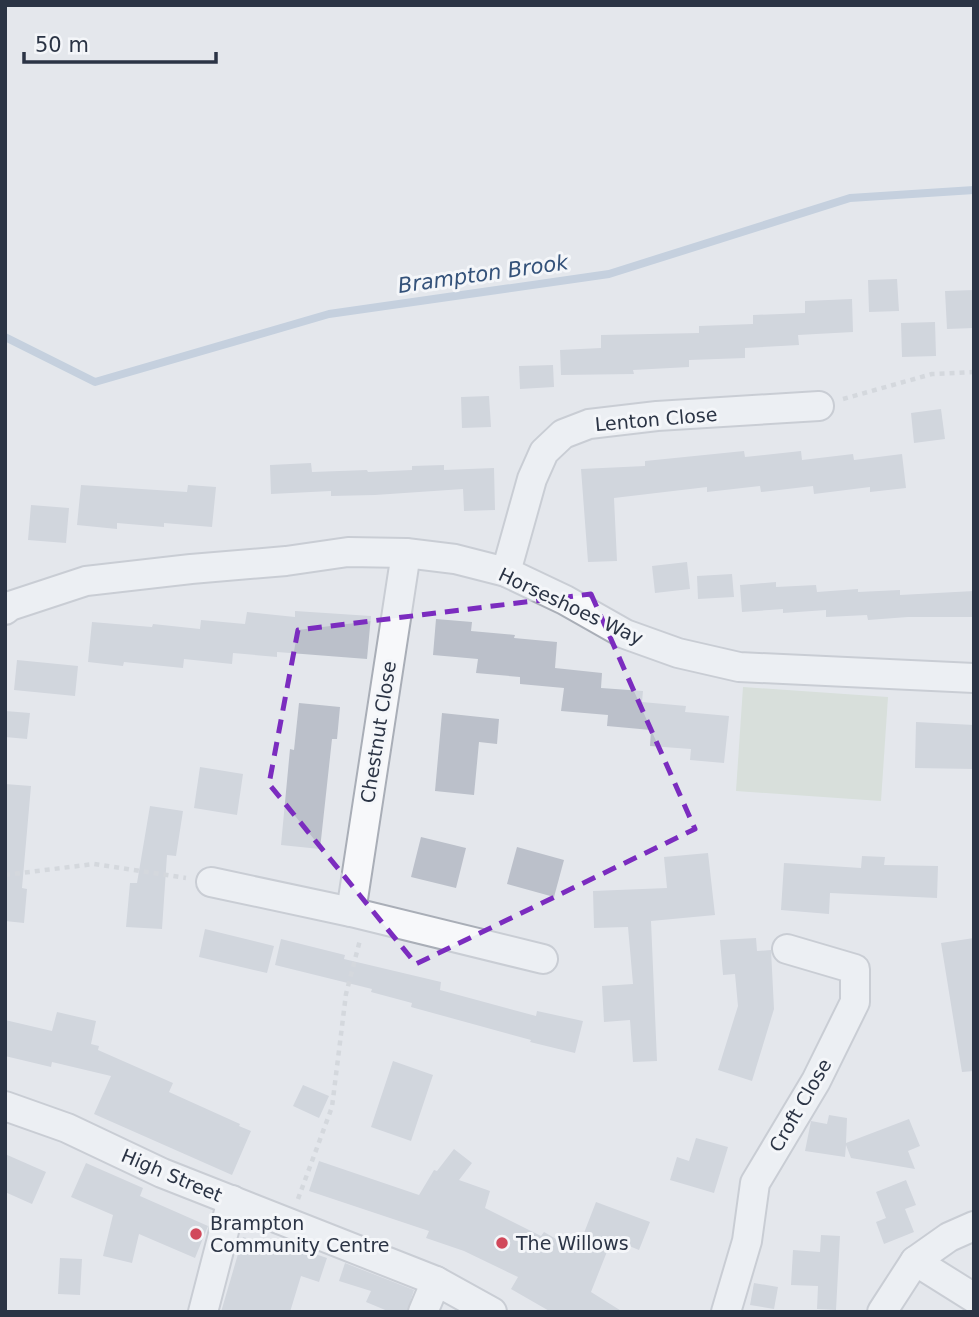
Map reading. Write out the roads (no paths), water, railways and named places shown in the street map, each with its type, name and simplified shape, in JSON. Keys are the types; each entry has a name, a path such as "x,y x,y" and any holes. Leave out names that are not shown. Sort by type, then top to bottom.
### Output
{"street":[{"name":"Lenton Close","path":"506,572 536,470 544,452 563,435 589,424 657,416 819,406"},
{"name":"Horseshoes Way","path":"5,610 86,581 286,561 348,552 406,553 455,559 506,572 565,600 625,634 690,656 739,667 974,678"},
{"name":"Chestnut Close","path":"358,914 406,553"},
{"path":"211,882 543,959"},
{"name":"Croft Close","path":"726,1312 747,1241 755,1183 816,1081 855,1002 855,969 787,949"},
{"name":"High Street","path":"5,1106 66,1128 162,1173 436,1281 492,1312"},
{"path":"203,1312 232,1200"},
{"path":"882,1312 915,1261 949,1237 974,1226"},
{"path":"915,1261 974,1298"},
{"path":"423,1312 436,1281"}],"waterway":[{"name":"Brampton Brook","path":"5,337 95,382 329,314 609,274 850,198 974,190"}],"place":[{"name":"Brampton Community Centre","path":"196,1234"},
{"name":"The Willows","path":"502,1243"}]}
